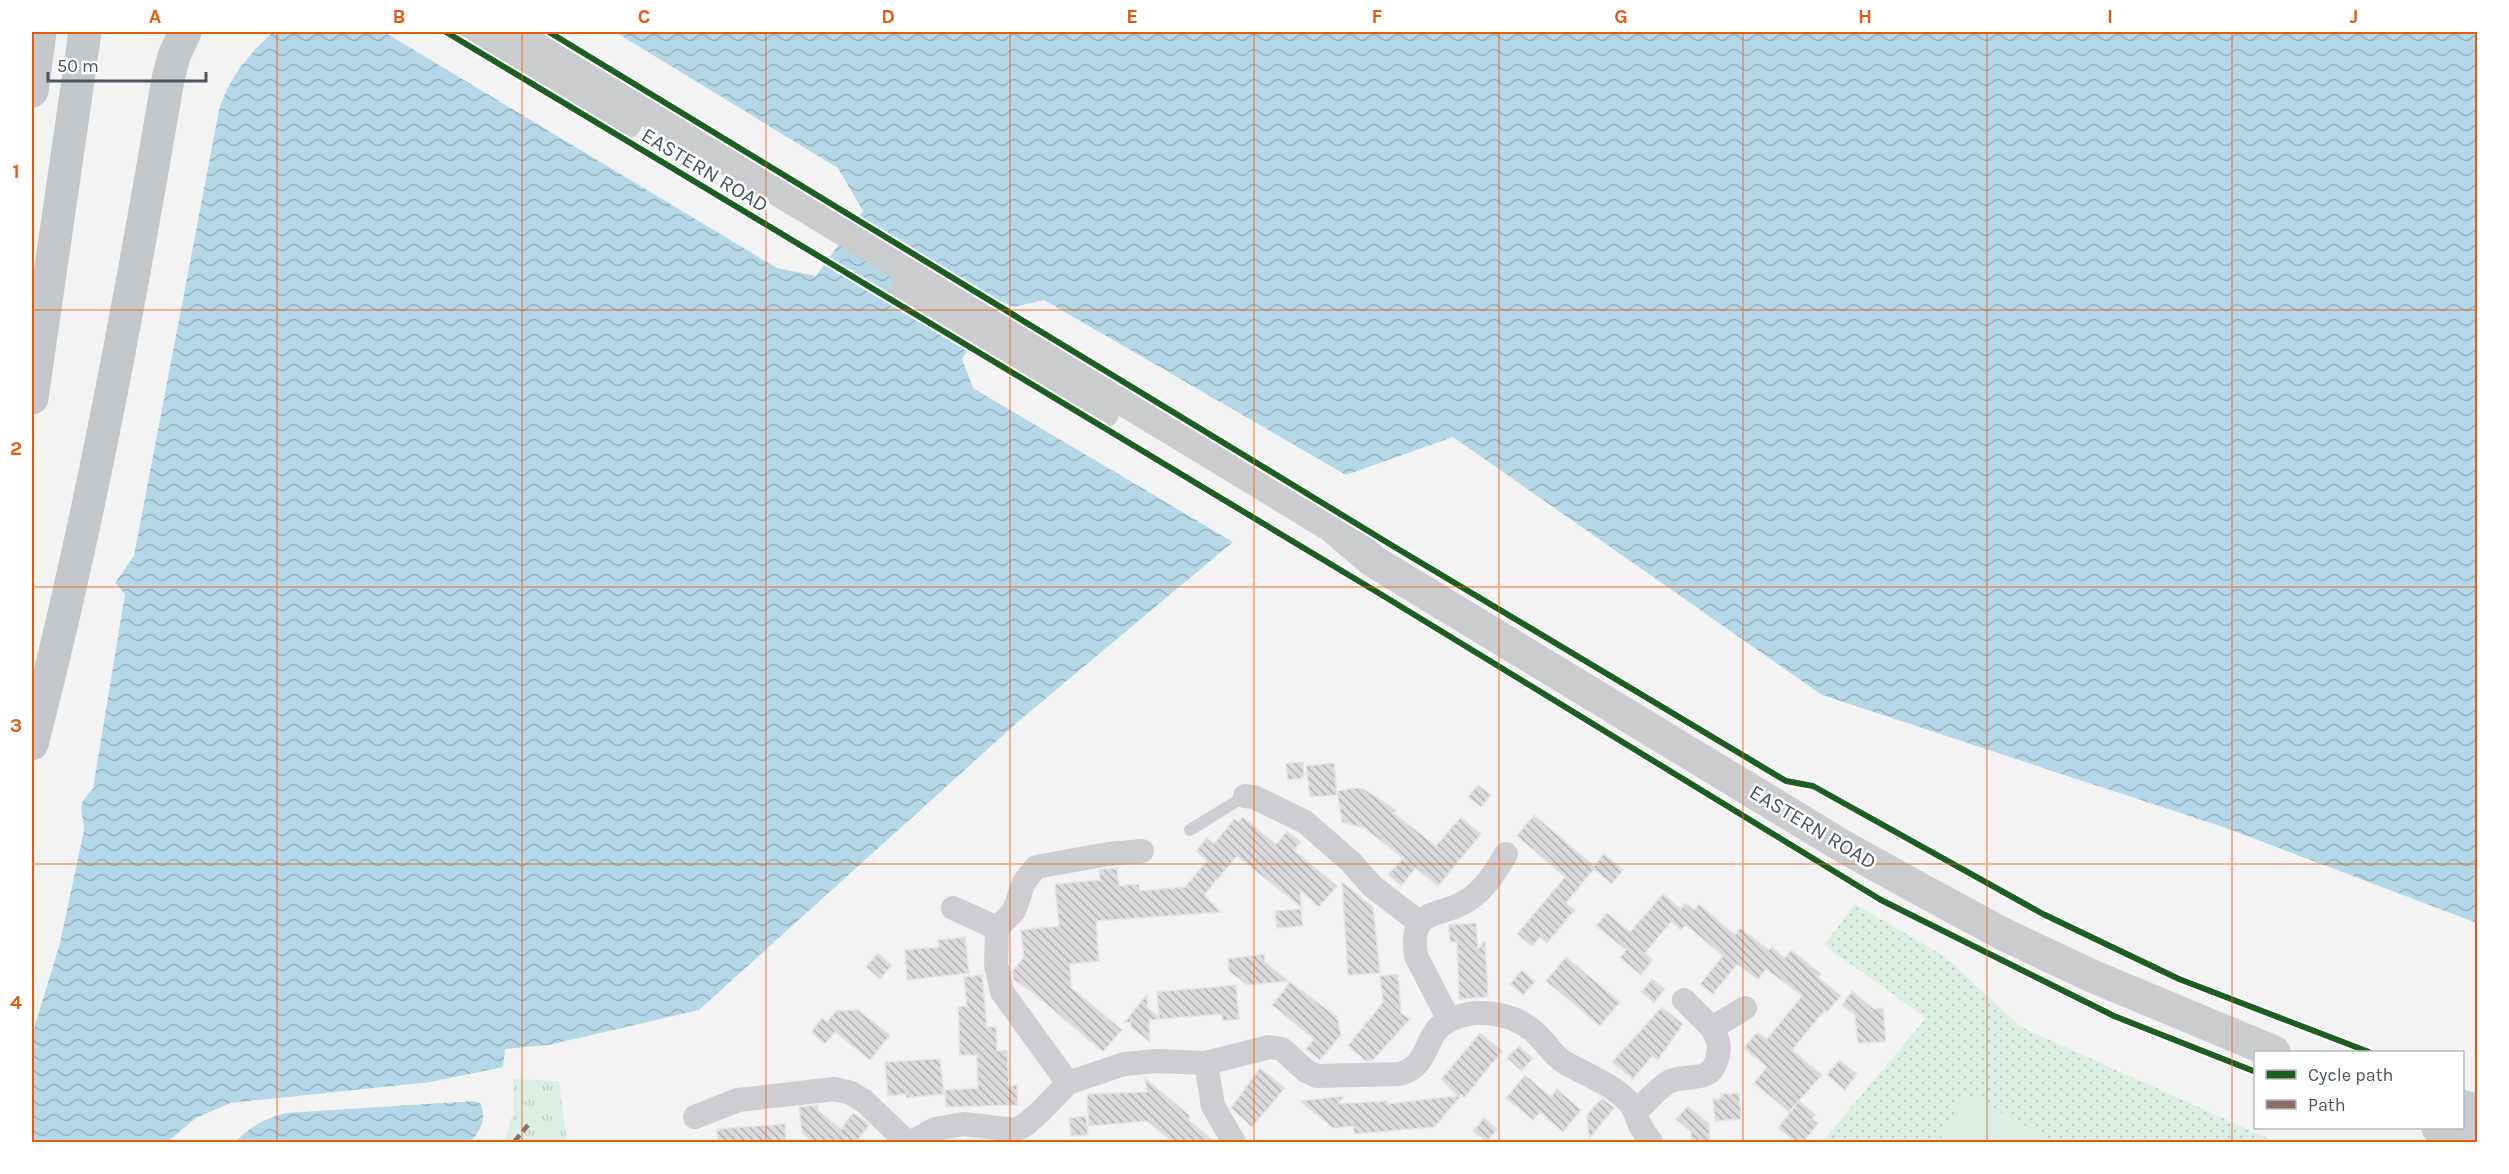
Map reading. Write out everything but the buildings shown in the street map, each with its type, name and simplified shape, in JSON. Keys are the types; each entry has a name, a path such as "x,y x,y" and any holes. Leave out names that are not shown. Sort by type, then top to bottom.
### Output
{"highway":[{"path":"32,91 40,32"},
{"path":"32,398 85,32"},
{"path":"32,744 58,641 131,297 168,79 174,56 186,32"}],"main road":[{"name":"EASTERN ROAD","path":"472,32 733,174"},
{"name":"EASTERN ROAD","path":"519,32 733,174 1045,364 1321,544 1373,561 1844,847 2003,934 2092,976 2269,1051"},
{"path":"2441,1129 2476,1143"}],"street":[{"path":"1245,796 1254,797 1305,822 1351,862 1372,886 1420,923"},
{"path":"1068,1083 1002,992 995,947 997,928 1014,911 1024,882 1036,867 1108,854 1142,851"},
{"path":"1449,1020 1416,956 1415,946 1420,923 1435,911 1455,906 1471,898 1493,875 1506,854"},
{"path":"953,908 997,928"},
{"path":"1636,1111 1666,1083 1700,1077 1716,1064 1720,1045 1712,1028 1684,1000"},
{"path":"1712,1028 1744,1008"},
{"path":"695,1117 738,1100 835,1089 851,1093 864,1101 910,1143 935,1129 964,1124 1015,1130 1041,1111 1068,1083 1111,1067 1141,1061 1206,1063 1255,1048 1269,1047 1282,1049 1306,1071 1317,1076 1400,1074 1417,1066 1435,1030 1449,1020 1461,1015 1488,1013 1522,1023 1533,1030 1558,1059 1604,1083 1636,1111 1641,1128 1651,1143"},
{"path":"1206,1063 1213,1106 1234,1143"}],"lane":[{"path":"1190,830 1245,796"}],"green space":[{"path":"1855,904 1944,956 2021,1027 2276,1142 1822,1142 1926,1018 1824,945"},
{"path":"513,1079 559,1081 567,1142 504,1142 514,1112"},
{"path":"1964,1093 2057,1142 1939,1142"}],"water":[{"path":"273,32 384,32 777,268 816,276 863,211 838,168 615,32 2477,32 2477,923 2226,828 1822,695 1453,437 1346,475 1044,300 1014,307 1001,301 962,359 973,388 1233,542 1020,720 699,1010 549,1045 505,1049 503,1067 431,1082 230,1103 196,1118 167,1142 32,1142 32,1035 60,943 84,830 82,804 93,789 125,594 115,583 134,556 219,110 229,86 241,67"},
{"path":"475,1101 481,1104 483,1120 480,1129 470,1142 235,1142 258,1124 286,1113"}],"marked path":[{"path":"514,1142 528,1125"}],"cycle path":[{"path":"446,32 1382,595 1881,900 2114,1016 2254,1071"},
{"path":"549,32 1393,546 1786,781 1813,786 2043,914 2179,979 2366,1051"}]}
